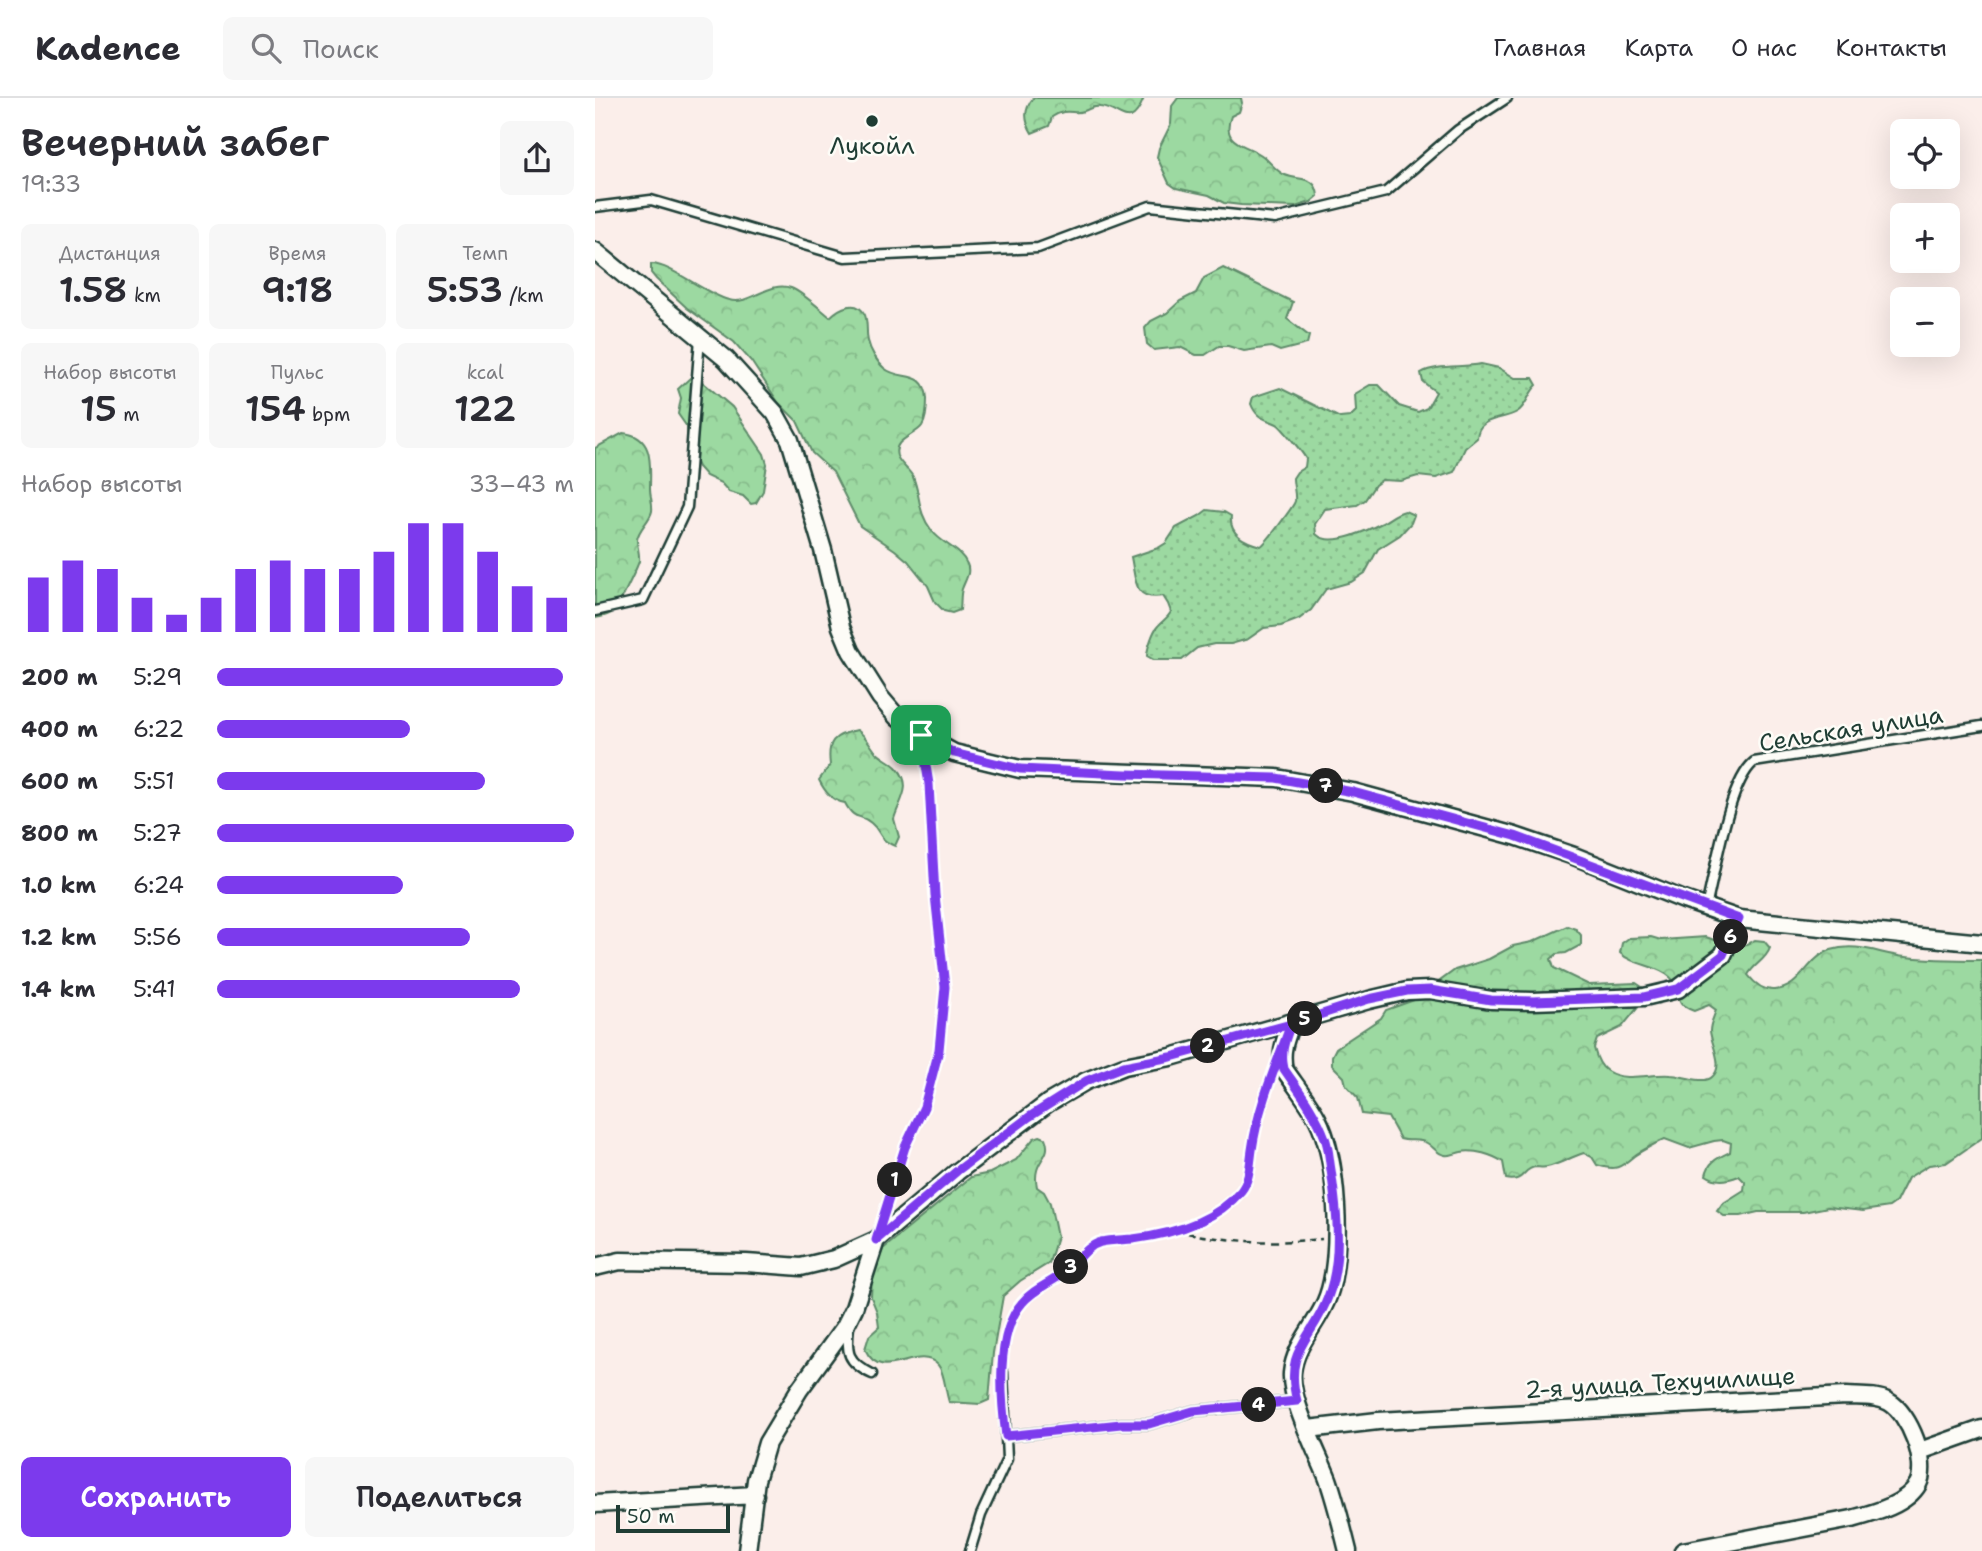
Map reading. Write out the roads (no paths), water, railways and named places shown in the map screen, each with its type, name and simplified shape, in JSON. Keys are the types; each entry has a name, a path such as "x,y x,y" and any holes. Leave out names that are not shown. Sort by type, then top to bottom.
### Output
{"street":[{"path":"595,251 726,359 775,413 790,440 823,550 841,627 851,651 880,697 897,717 921,735 954,753 1020,769 1276,778 1353,792 1515,836 1739,919 1982,943"},
{"path":"595,1268 620,1261 746,1263 801,1267 834,1259 876,1240 957,1171 1029,1117 1086,1081 1124,1066 1171,1057 1369,999 1407,991 1430,990 1491,1000 1533,1001 1644,997 1667,992 1678,989 1723,955 1739,919"},
{"path":"1291,1024 1282,1051 1282,1062 1317,1117 1327,1142 1336,1238 1335,1274 1329,1296 1323,1311 1304,1338 1292,1374 1297,1401 1329,1482 1348,1551"},
{"path":"747,1551 758,1471 767,1443 799,1390 850,1317 876,1240"},
{"name":"2-я улица Техучилище","path":"1308,1429 1378,1421 1777,1399 1864,1397 1887,1401 1899,1409 1920,1451"},
{"path":"1683,1551 1878,1512 1902,1499 1917,1485 1922,1468 1920,1451 1982,1429"},
{"path":"595,1504 755,1495"}],"lane":[{"path":"595,207 651,200 845,257 1038,248 1150,206 1275,219 1386,192 1458,130 1507,98"},
{"path":"595,611 643,600 687,507 700,338"},
{"name":"Сельская улица","path":"1706,907 1733,799 1745,771 1754,762 1982,726"},
{"path":"850,1317 848,1356 856,1366 872,1374"},
{"path":"970,1551 981,1515 1007,1459 1003,1372"},
{"path":"1006,1436 1121,1424 1149,1424 1193,1411 1297,1401"}],"place":[{"name":"Лукойл","path":"872,121"}]}
